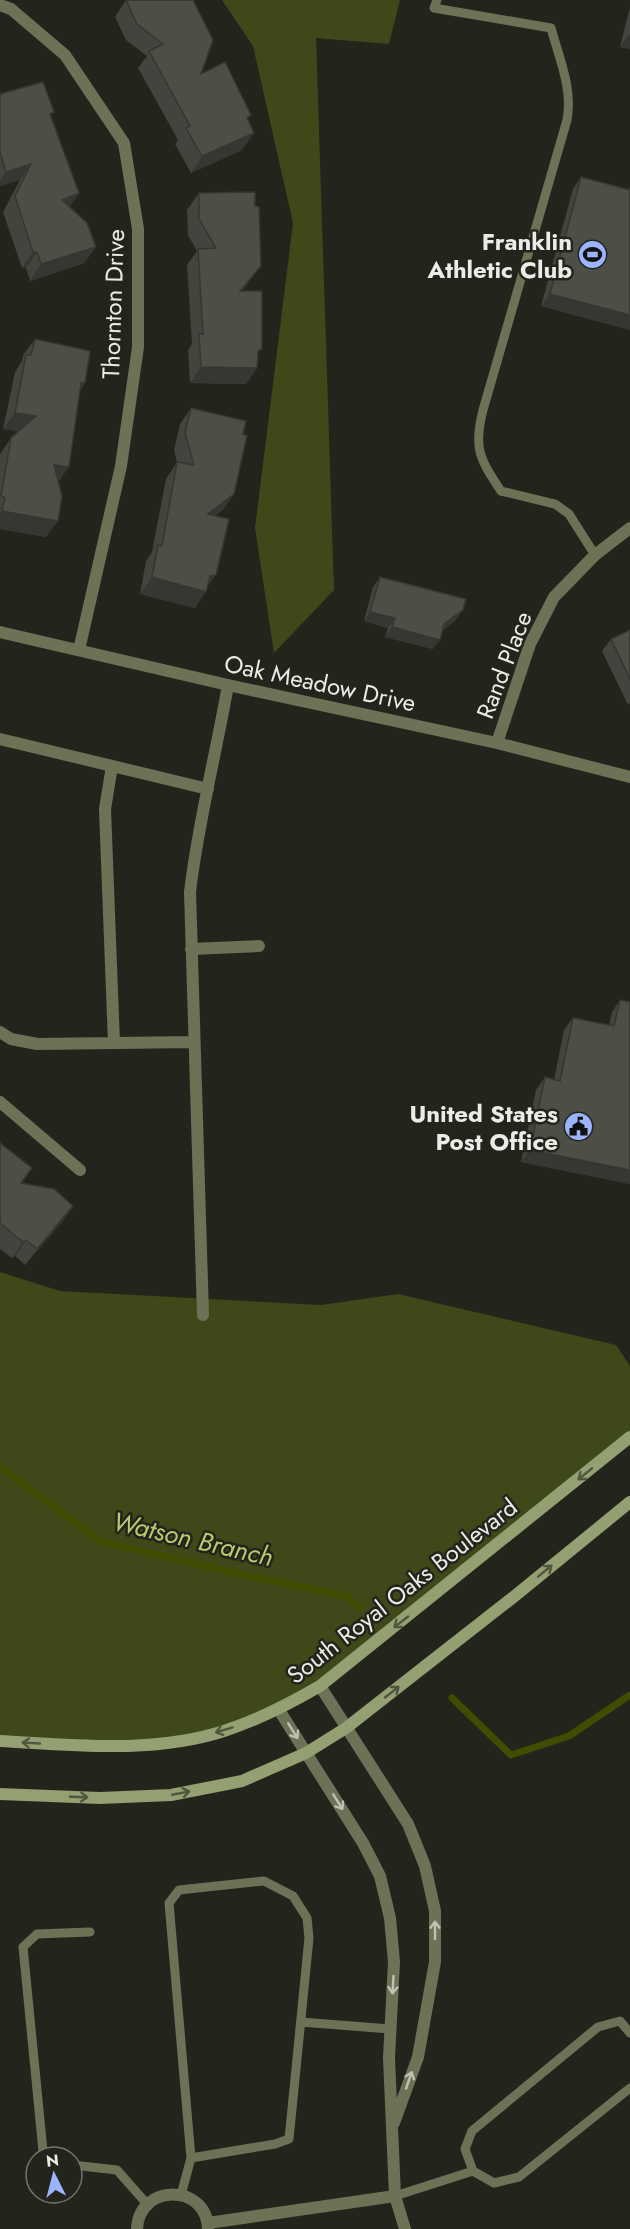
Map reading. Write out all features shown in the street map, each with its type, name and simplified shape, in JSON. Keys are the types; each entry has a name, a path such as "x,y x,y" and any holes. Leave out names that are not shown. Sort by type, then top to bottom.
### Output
{"main road":[{"name":"South Royal Oaks Boulevard","path":"0,1741 100,1746 164,1743 223,1731 279,1710 320,1686 630,1437"},
{"path":"0,1794 100,1798 171,1795 242,1781 306,1753 346,1728 525,1588 630,1502"}],"street":[{"name":"Thornton Drive","path":"0,5 11,9 65,55 124,143 138,229 138,347 121,465 79,650"},
{"name":"Rand Place","path":"497,743 530,644 554,597 595,555 630,528"},
{"name":"Oak Meadow Drive","path":"0,632 228,685 497,743 630,777"},
{"path":"203,1315 190,892 195,850 228,685"},
{"path":"0,739 208,789"},
{"path":"112,766 105,809 114,1043"},
{"path":"191,949 259,946"},
{"path":"0,1032 11,1040 37,1044 194,1042"},
{"path":"0,1102 80,1170"},
{"path":"320,1686 408,1824 425,1866 435,1911 435,1962 418,2057 392,2130"},
{"path":"279,1710 363,1843 380,1876 390,1918 394,1962 389,2058 395,2196 405,2229"},
{"path":"138,2229 140,2214 147,2204 157,2197 169,2194 182,2194 199,2205 205,2213 208,2226 395,2196"}],"lane":[{"path":"437,0 434,8 551,28 564,71 569,106 567,120 478,428 480,460 501,491 555,504 569,513 595,555"},
{"path":"182,2194 191,2158 169,1904 179,1890 264,1881 293,1896 307,1918 309,1938 290,2139 275,2144 191,2158"},
{"path":"42,2145 23,1947 37,1934 90,1932"},
{"path":"630,2033 620,2020 598,2027 472,2131 465,2149 473,2171 494,2184 519,2177 630,2088"},
{"path":"301,2022 390,2029"},
{"path":"84,2166 117,2170 147,2204"},
{"path":"395,2196 473,2171"}],"green space":[{"path":"222,0 400,0 389,44 316,38 334,590 274,653 255,528 293,223 253,46"},
{"path":"0,1272 60,1291 321,1305 398,1294 616,1345 630,1366 630,1437 482,1557 279,1710 164,1743 0,1741"}],"building":[{"path":"126,0 193,0 213,40 201,74 225,62 251,115 247,118 254,133 202,156 186,128 190,126 149,51 163,44 137,24"},
{"path":"43,82 54,112 50,114 79,193 62,200 87,223 96,247 41,264 37,252 33,252 15,196 31,164 6,172 0,152 0,94"},
{"name":"Franklin Athletic Club","path":"581,177 630,190 630,315 550,294"},
{"path":"255,192 255,206 259,207 261,266 240,291 262,291 262,349 258,351 257,368 201,367 199,334 203,334 198,249 216,248 199,219 199,193"},
{"path":"35,339 90,351 85,383 81,383 69,467 54,465 62,496 58,521 2,511 5,498 1,496 11,438 36,416 15,413 26,355 31,355"},
{"path":"191,408 246,421 243,434 247,436 234,494 208,514 229,519 216,575 210,576 206,592 152,577 158,545 162,546 177,462 194,465 185,433"},
{"path":"380,577 466,599 463,610 444,624 440,640 392,627 395,618 370,612"},
{"path":"630,630 630,679 611,639"},
{"name":"United States Post Office","path":"620,1000 630,1002 630,1170 530,1150 545,1077 560,1081 573,1018 614,1026"},
{"path":"0,1143 32,1168 21,1183 54,1189 73,1206 37,1249 26,1240 23,1242 0,1223"}],"waterway":[{"name":"Watson Branch","path":"0,1467 100,1541 239,1574 346,1596 359,1607"},
{"name":"Watson Branch","path":"452,1698 511,1755 569,1736 630,1695"}],"place":[{"name":"Franklin Athletic Club","path":"593,255"},
{"name":"United States Post Office","path":"579,1127"}]}
